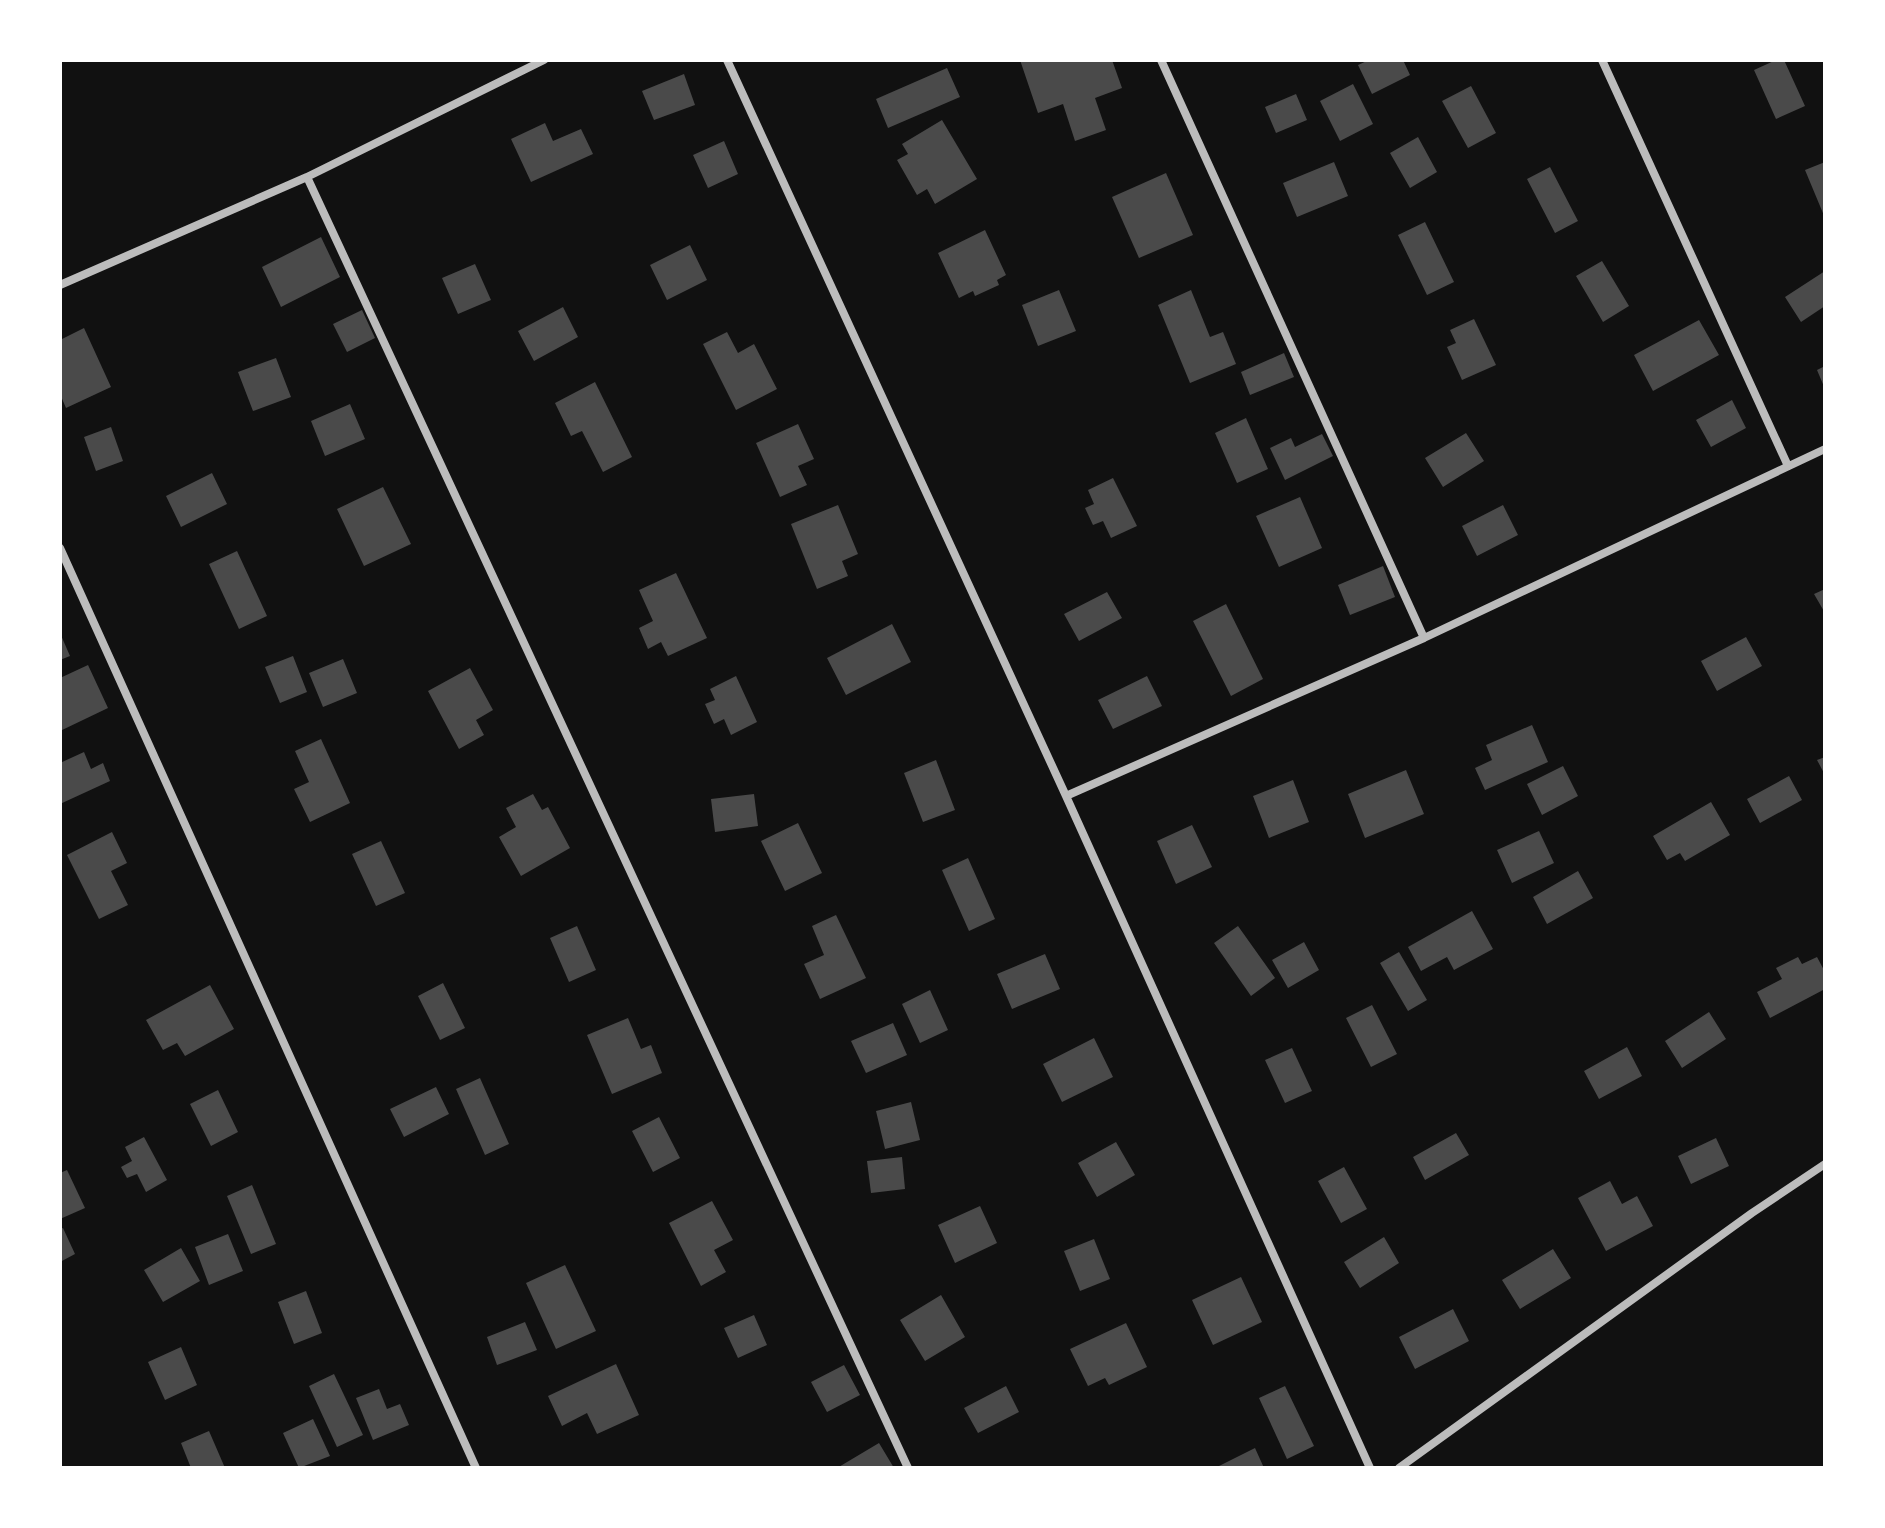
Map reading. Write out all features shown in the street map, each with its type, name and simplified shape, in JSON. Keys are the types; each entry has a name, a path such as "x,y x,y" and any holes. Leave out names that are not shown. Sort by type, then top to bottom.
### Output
{"street":[{"path":"60,285 307,177 544,60"},
{"path":"727,60 1066,796 1370,1468"},
{"path":"1161,60 1424,638"},
{"path":"1602,60 1788,466"},
{"path":"307,177 908,1468"},
{"path":"1066,796 1424,638 1825,449"},
{"path":"60,548 476,1468"},
{"path":"1399,1468 1752,1213 1825,1164"}],"building":[{"path":"1020,60 1112,60 1122,88 1095,98 1106,130 1075,141 1063,104 1038,113"},
{"path":"1369,60 1403,60 1410,75 1372,94 1358,65"},
{"path":"1776,60 1784,60 1805,106 1776,119 1754,70"},
{"path":"947,68 960,97 888,128 876,99"},
{"path":"684,74 695,105 654,120 642,91"},
{"path":"1353,84 1373,124 1340,141 1320,101"},
{"path":"1471,86 1496,133 1468,148 1442,101"},
{"path":"1296,94 1307,120 1276,133 1265,107"},
{"path":"942,120 977,179 935,204 927,189 917,195 897,160 908,154 902,144"},
{"path":"545,123 553,141 581,129 593,154 531,182 511,139"},
{"path":"1418,137 1437,172 1410,188 1390,153"},
{"path":"724,141 738,174 708,188 693,155"},
{"path":"1334,162 1348,196 1297,217 1283,183"},
{"path":"1825,162 1825,218 1805,170"},
{"path":"1550,167 1578,221 1555,233 1527,179"},
{"path":"1166,173 1193,235 1139,258 1112,197"},
{"path":"1425,222 1454,282 1427,295 1398,235"},
{"path":"985,230 1006,275 997,280 999,285 975,296 973,291 959,298 938,253"},
{"path":"321,237 340,277 281,307 262,267"},
{"path":"690,245 707,280 667,300 650,265"},
{"path":"1602,261 1629,306 1603,322 1576,276"},
{"path":"475,264 491,300 458,314 442,278"},
{"path":"1825,271 1825,306 1801,322 1785,297"},
{"path":"1059,290 1076,331 1038,346 1022,305"},
{"path":"1191,290 1210,337 1223,332 1236,364 1190,383 1158,305"},
{"path":"563,307 578,337 534,361 518,331"},
{"path":"362,310 375,338 347,352 333,324"},
{"path":"1474,319 1496,365 1462,380 1447,347 1456,343 1450,330"},
{"path":"1699,320 1719,355 1653,391 1634,355"},
{"path":"84,328 111,387 66,408 60,394 60,340"},
{"path":"727,332 738,353 754,344 777,389 736,410 703,344"},
{"path":"1284,353 1294,377 1250,395 1241,372"},
{"path":"276,358 291,397 253,411 238,372"},
{"path":"1825,366 1825,389 1817,370"},
{"path":"595,382 632,457 603,472 582,431 571,436 555,403"},
{"path":"1732,400 1746,428 1711,447 1696,420"},
{"path":"350,404 365,439 325,456 311,421"},
{"path":"1246,418 1268,469 1237,483 1215,433"},
{"path":"798,424 814,459 798,466 807,485 780,497 756,443"},
{"path":"111,427 123,461 96,471 84,437"},
{"path":"1466,433 1484,461 1443,487 1425,458"},
{"path":"1322,434 1333,456 1285,480 1270,448 1291,438 1295,447"},
{"path":"212,473 227,504 181,527 166,496"},
{"path":"1113,478 1137,526 1111,538 1103,521 1093,525 1085,508 1094,504 1088,490"},
{"path":"383,487 411,544 364,566 337,509"},
{"path":"1300,497 1322,548 1279,567 1256,516"},
{"path":"838,505 858,554 842,561 848,576 817,589 791,524"},
{"path":"1503,505 1518,535 1477,556 1462,526"},
{"path":"237,551 267,616 239,629 209,564"},
{"path":"1383,566 1395,597 1350,615 1338,585"},
{"path":"676,573 707,638 668,656 661,642 648,649 639,628 653,621 639,590"},
{"path":"1825,589 1825,613 1814,594"},
{"path":"1107,592 1122,618 1079,641 1064,614"},
{"path":"1226,604 1263,679 1231,696 1193,621"},
{"path":"892,624 911,662 846,695 827,658"},
{"path":"60,633 70,656 60,660"},
{"path":"1746,637 1762,666 1717,691 1701,661"},
{"path":"293,656 307,692 280,703 265,667"},
{"path":"343,659 357,693 323,707 309,673"},
{"path":"88,665 108,708 60,731 60,678"},
{"path":"470,668 493,710 476,720 484,735 459,749 428,691"},
{"path":"736,676 757,722 731,735 724,719 714,724 705,704 715,700 710,689"},
{"path":"1147,676 1162,706 1113,729 1098,700"},
{"path":"1532,725 1548,762 1485,790 1475,768 1492,760 1486,745"},
{"path":"321,739 350,803 310,822 294,789 309,782 295,751"},
{"path":"84,752 91,769 103,763 110,781 60,804 60,763"},
{"path":"1825,757 1825,775 1817,760"},
{"path":"936,760 955,810 923,822 904,773"},
{"path":"1563,766 1578,796 1542,815 1527,784"},
{"path":"1406,770 1424,814 1365,838 1348,794"},
{"path":"1789,776 1802,800 1760,823 1747,799"},
{"path":"1293,780 1309,822 1269,838 1253,796"},
{"path":"533,794 542,810 548,807 570,848 521,876 499,837 516,827 506,808"},
{"path":"754,794 758,826 715,832 711,799"},
{"path":"1711,802 1730,835 1685,861 1680,853 1667,860 1653,836"},
{"path":"798,823 822,873 785,891 761,841"},
{"path":"1192,825 1212,867 1176,884 1157,841"},
{"path":"1539,831 1554,863 1512,883 1497,850"},
{"path":"112,832 127,863 111,871 128,905 99,919 67,855"},
{"path":"381,841 405,893 376,906 352,854"},
{"path":"968,858 995,919 969,931 942,870"},
{"path":"1578,871 1593,898 1547,924 1533,897"},
{"path":"1472,911 1493,949 1454,970 1447,957 1421,971 1408,947"},
{"path":"836,915 866,978 820,999 804,964 824,955 812,926"},
{"path":"577,926 596,970 569,982 550,938"},
{"path":"1238,926 1275,978 1251,996 1214,943"},
{"path":"1304,942 1319,970 1288,988 1272,960"},
{"path":"1399,952 1427,1000 1408,1011 1380,963"},
{"path":"1045,954 1060,989 1012,1009 997,974"},
{"path":"1798,957 1802,964 1817,957 1825,972 1825,989 1770,1018 1757,992 1782,979 1776,968"},
{"path":"443,983 465,1028 440,1040 418,996"},
{"path":"210,985 234,1029 185,1056 177,1043 163,1050 146,1020"},
{"path":"930,990 948,1030 920,1043 902,1004"},
{"path":"1372,1005 1397,1054 1371,1067 1346,1018"},
{"path":"1709,1012 1726,1039 1682,1068 1665,1041"},
{"path":"628,1018 641,1049 651,1045 662,1073 612,1094 587,1035"},
{"path":"893,1023 907,1055 866,1073 851,1041"},
{"path":"1094,1038 1113,1077 1062,1102 1043,1064"},
{"path":"1627,1047 1642,1076 1599,1099 1584,1071"},
{"path":"1292,1048 1312,1091 1285,1103 1265,1060"},
{"path":"480,1078 509,1144 485,1155 456,1089"},
{"path":"436,1087 449,1114 404,1137 390,1109"},
{"path":"218,1090 238,1132 211,1146 190,1104"},
{"path":"911,1102 920,1140 885,1149 876,1111"},
{"path":"659,1117 680,1158 653,1172 632,1131"},
{"path":"1456,1133 1469,1155 1425,1180 1413,1157"},
{"path":"144,1137 167,1180 146,1192 137,1174 127,1178 121,1167 132,1161 125,1147"},
{"path":"1716,1138 1729,1166 1691,1184 1678,1156"},
{"path":"1116,1142 1135,1175 1097,1197 1078,1163"},
{"path":"902,1157 905,1189 871,1193 867,1161"},
{"path":"1344,1167 1367,1209 1341,1223 1318,1181"},
{"path":"67,1170 85,1208 60,1219 60,1173"},
{"path":"1610,1181 1622,1204 1637,1196 1653,1226 1606,1251 1578,1198"},
{"path":"252,1185 276,1244 251,1254 227,1196"},
{"path":"712,1201 733,1240 714,1250 726,1272 701,1286 669,1223"},
{"path":"980,1206 997,1243 955,1263 938,1225"},
{"path":"63,1228 75,1254 60,1262 60,1229"},
{"path":"228,1234 243,1271 209,1285 195,1247"},
{"path":"1384,1237 1399,1263 1360,1288 1344,1262"},
{"path":"1094,1239 1110,1279 1080,1291 1064,1251"},
{"path":"181,1248 200,1281 163,1302 144,1270"},
{"path":"1553,1249 1571,1278 1520,1309 1502,1280"},
{"path":"565,1265 596,1331 556,1349 526,1283"},
{"path":"1241,1277 1262,1322 1213,1345 1192,1300"},
{"path":"306,1291 322,1333 294,1344 278,1302"},
{"path":"941,1295 965,1337 925,1361 900,1320"},
{"path":"1453,1309 1469,1341 1415,1369 1399,1337"},
{"path":"754,1315 767,1345 738,1358 724,1328"},
{"path":"525,1322 537,1350 497,1365 487,1337"},
{"path":"1126,1323 1147,1367 1109,1385 1105,1378 1088,1386 1070,1349"},
{"path":"181,1347 197,1385 165,1400 148,1362"},
{"path":"616,1364 639,1415 597,1434 587,1413 562,1426 548,1396"},
{"path":"844,1365 860,1395 827,1412 811,1382"},
{"path":"334,1374 363,1435 337,1447 309,1386"},
{"path":"1006,1386 1019,1412 978,1433 964,1408"},
{"path":"1285,1386 1314,1446 1287,1459 1259,1398"},
{"path":"379,1389 387,1409 400,1404 409,1425 373,1440 356,1398"},
{"path":"313,1419 330,1456 299,1468 283,1433"},
{"path":"209,1431 225,1468 191,1468 181,1443"},
{"path":"879,1443 894,1468 837,1468"},
{"path":"1255,1448 1264,1468 1215,1468"}]}
